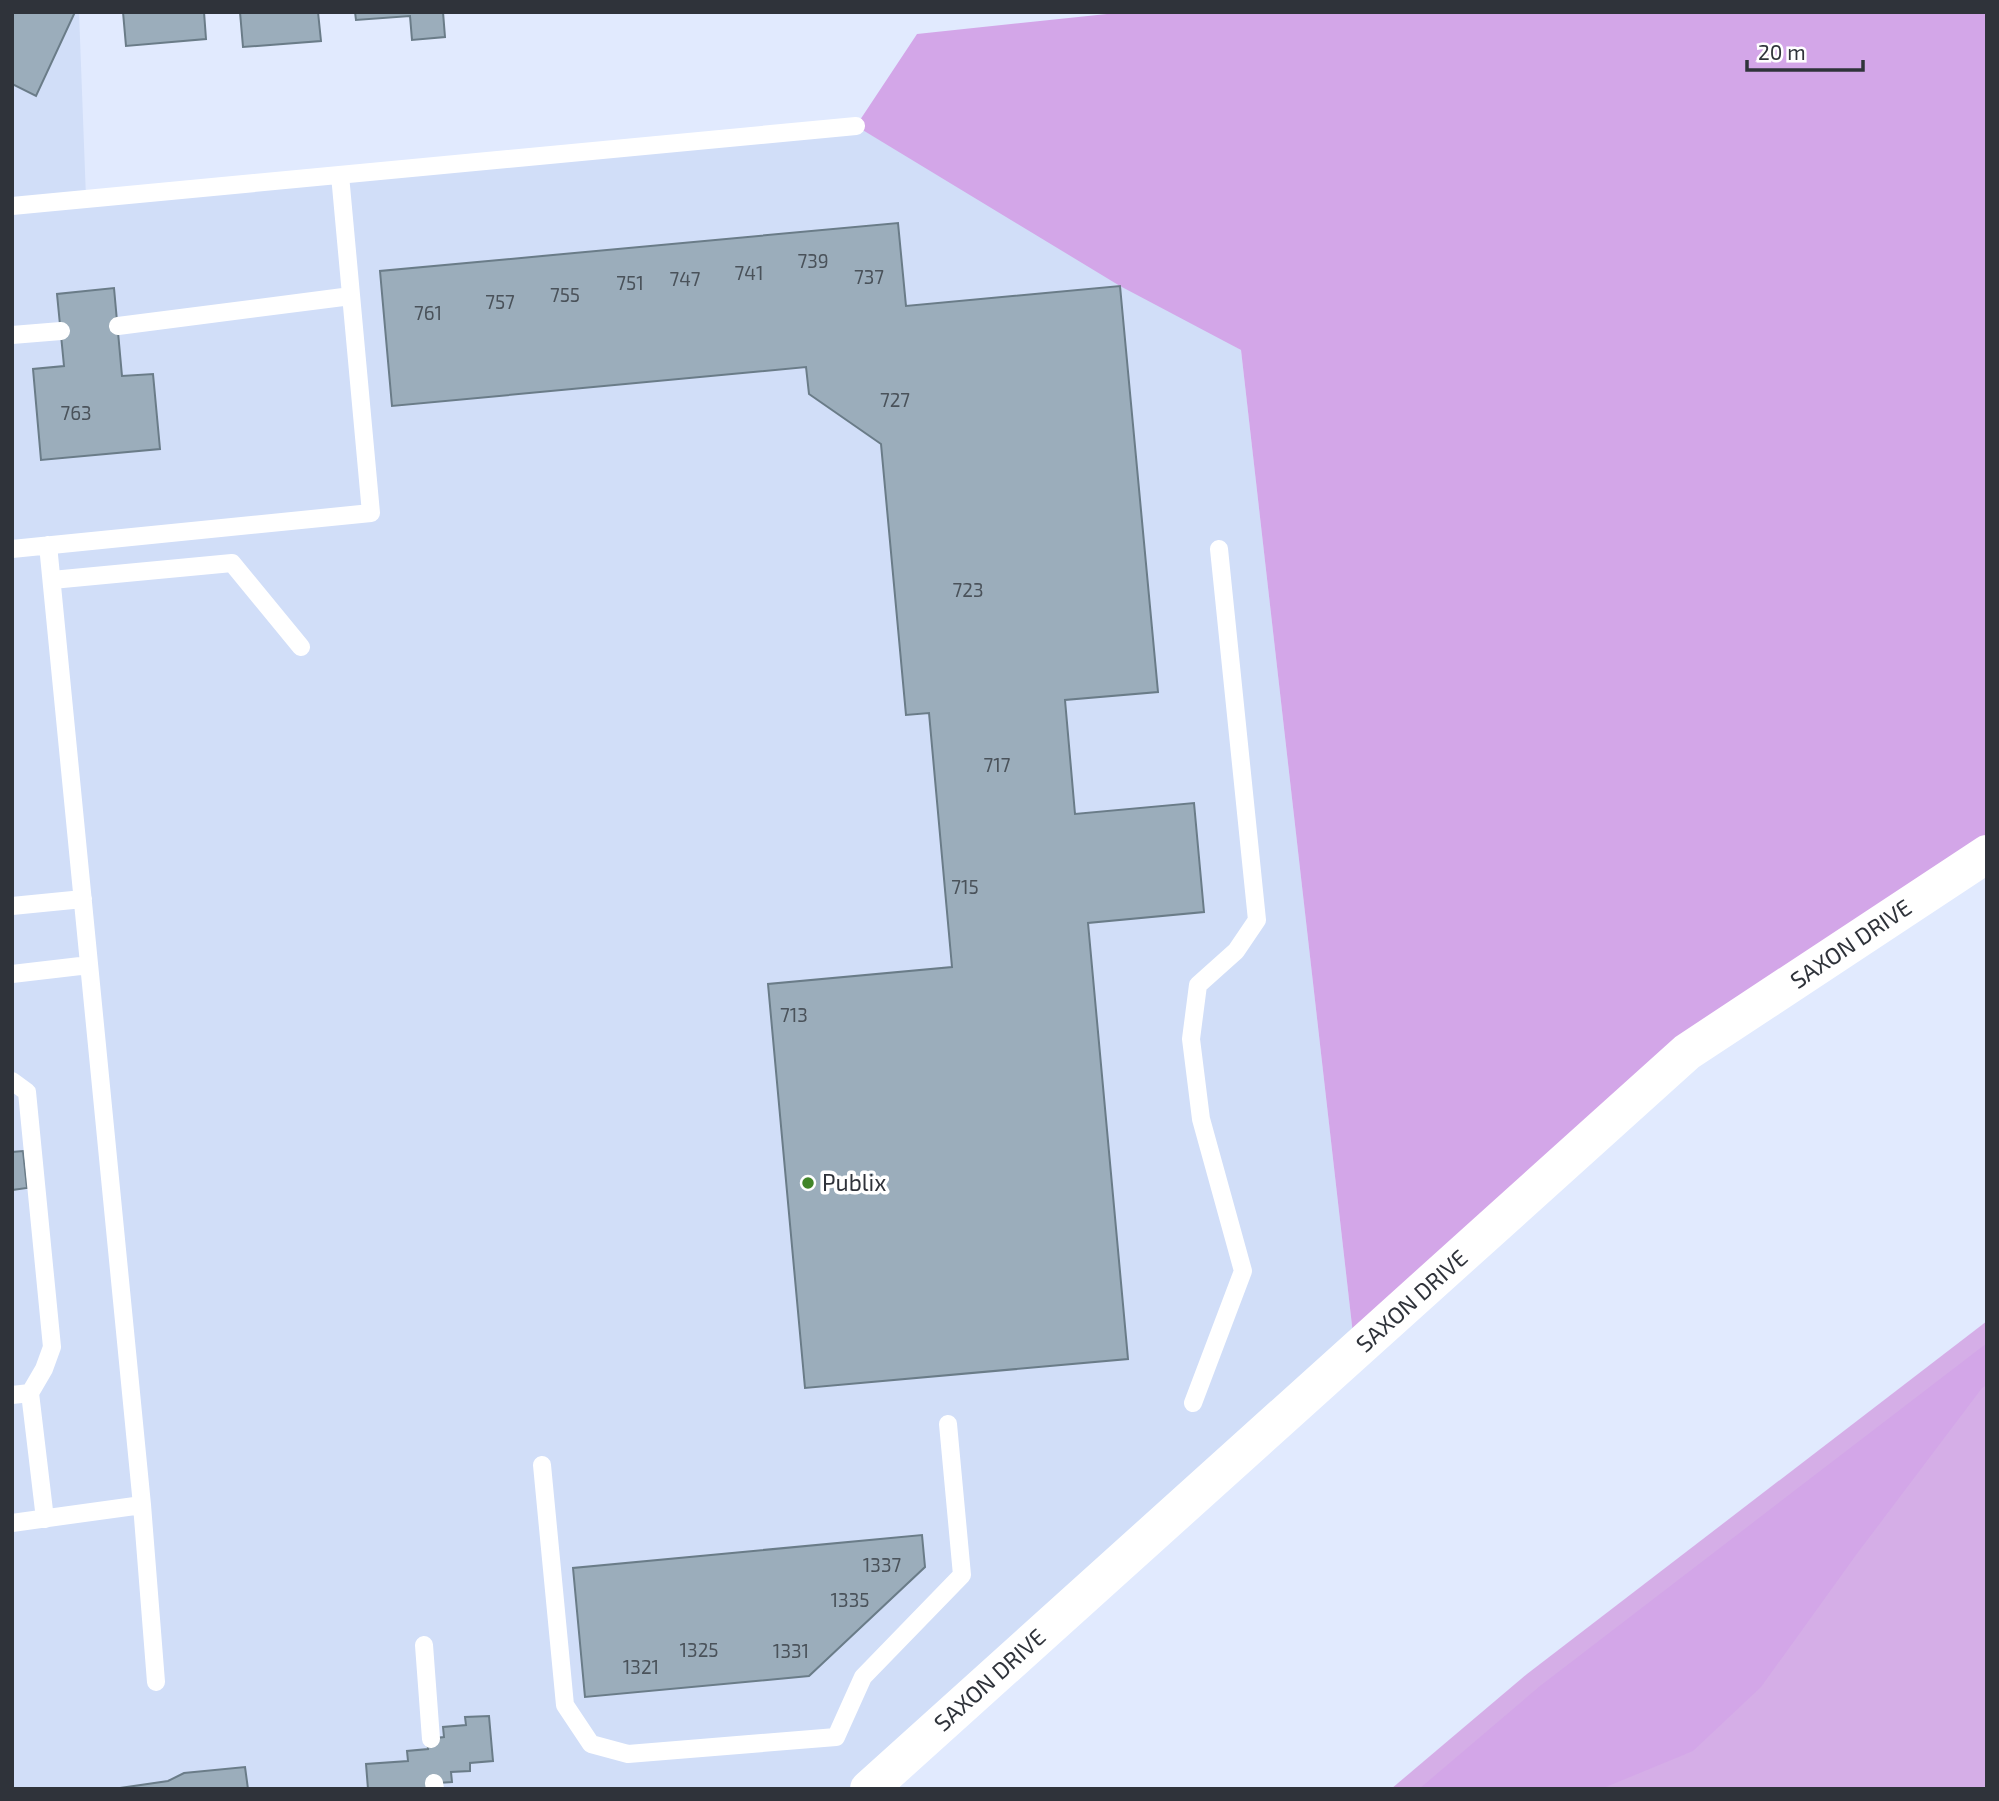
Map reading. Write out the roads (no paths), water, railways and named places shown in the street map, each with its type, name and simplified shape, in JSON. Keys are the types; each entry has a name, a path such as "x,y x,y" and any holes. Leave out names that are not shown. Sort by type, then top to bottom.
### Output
{"street":[{"name":"SAXON DRIVE","path":"869,1789 1687,1052 1987,854"}],"lane":[{"path":"12,206 856,126"},
{"path":"12,549 371,513 341,175"},
{"path":"118,326 351,296"},
{"path":"12,335 61,331"},
{"path":"48,545 142,1505 156,1682"},
{"path":"1193,1403 1243,1271 1201,1119 1191,1039 1198,985 1236,951 1257,920 1219,549"},
{"path":"52,580 232,563 301,647"},
{"path":"12,906 83,899"},
{"path":"12,974 89,965"},
{"path":"12,1081 27,1092 52,1347 44,1369 21,1394 45,1519"},
{"path":"542,1465 565,1705 592,1744 628,1754 836,1737 863,1677 962,1574 948,1424"},
{"path":"12,1523 142,1505"},
{"path":"424,1645 431,1739"}],"place":[{"name":"Publix","path":"808,1183"}]}
